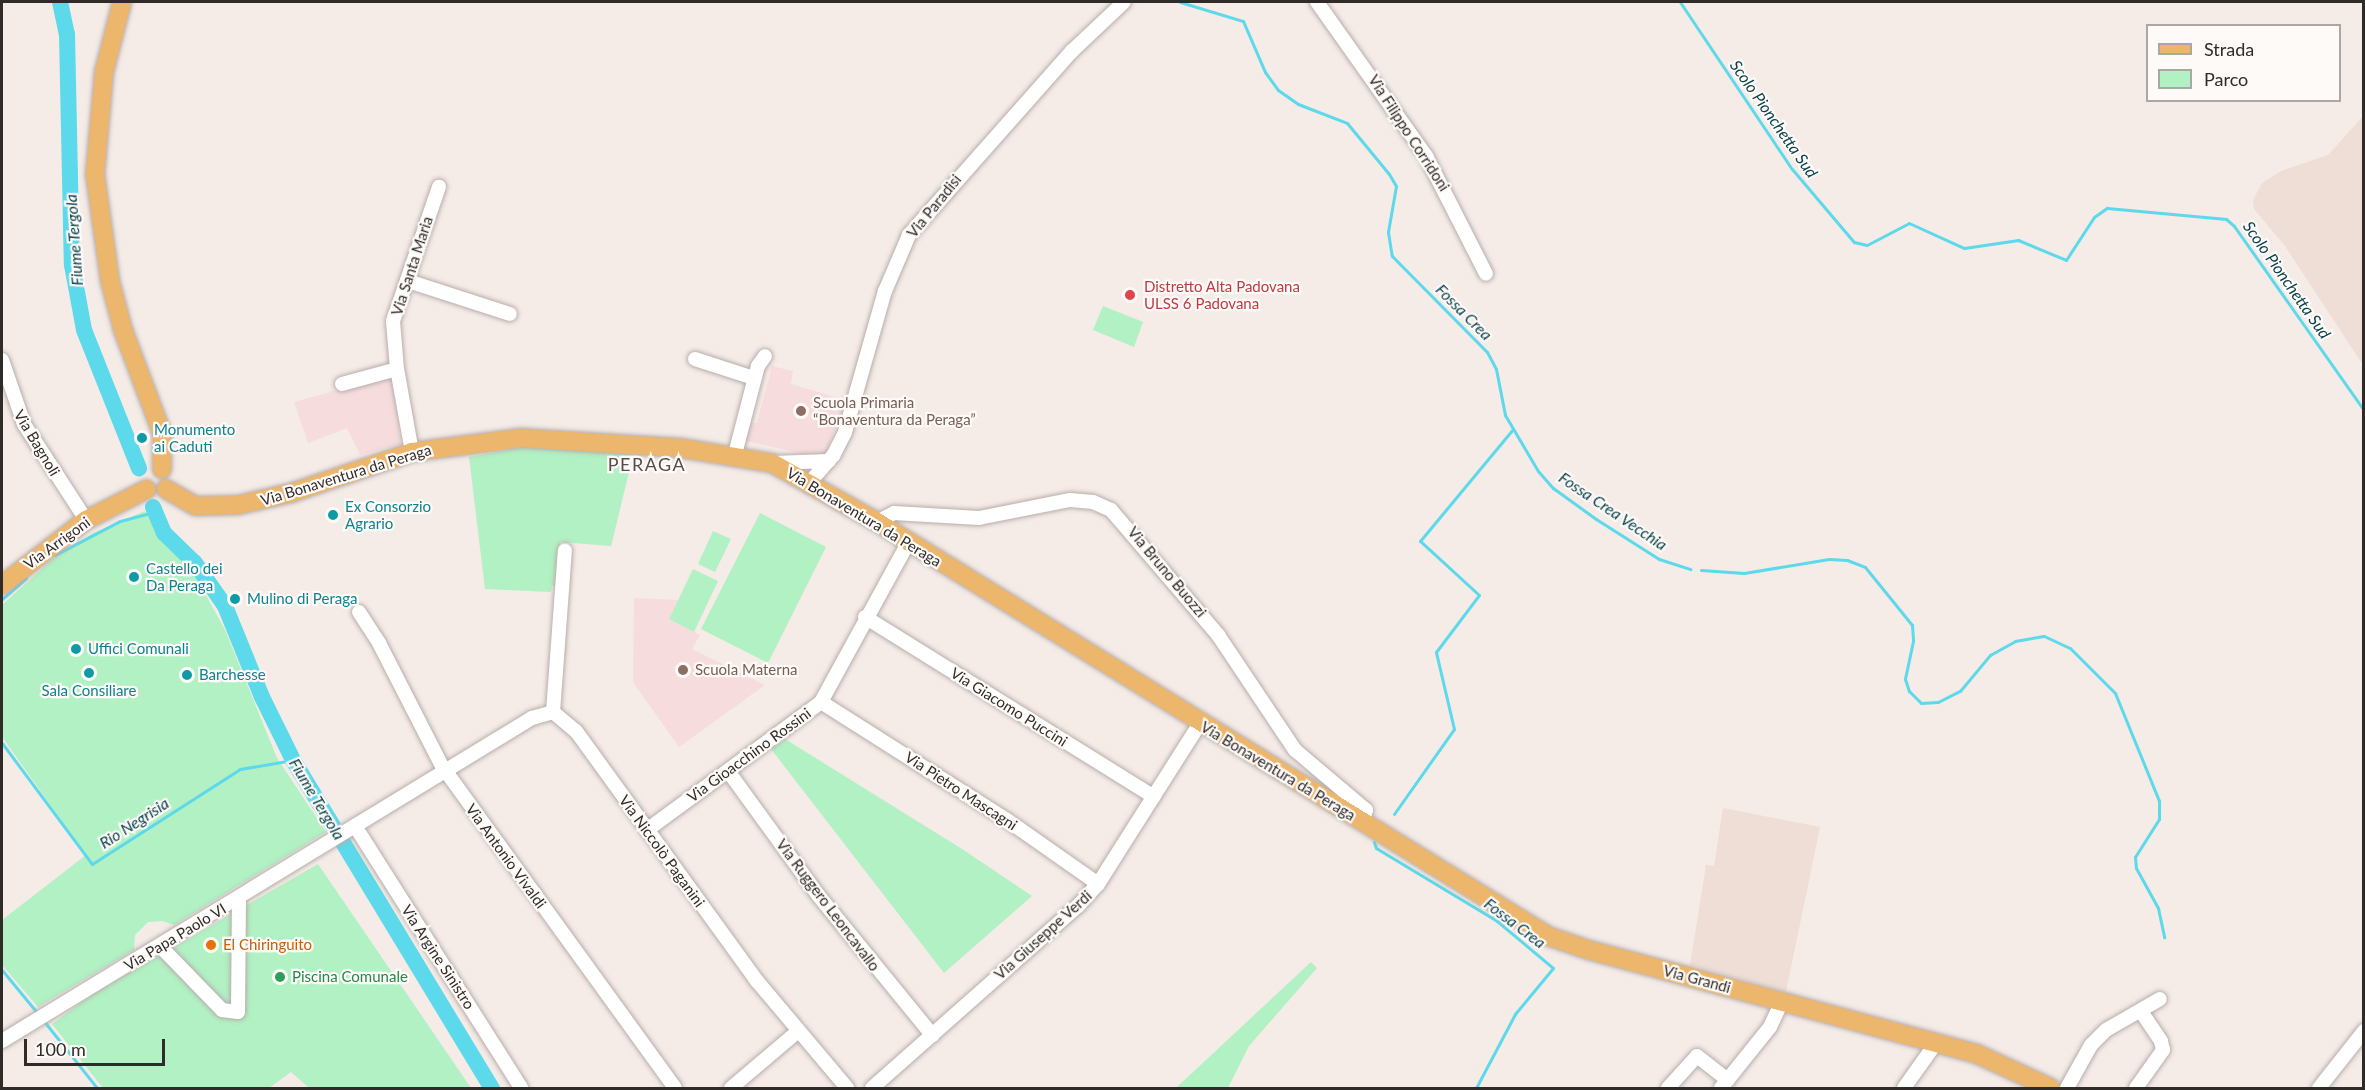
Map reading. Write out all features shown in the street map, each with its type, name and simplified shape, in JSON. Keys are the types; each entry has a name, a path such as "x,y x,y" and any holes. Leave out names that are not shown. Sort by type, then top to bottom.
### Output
{"main road":[{"path":"122,2 100,94 95,160 97,193 117,308 162,433 162,469 169,478 166,489 155,493 147,489 147,472 162,469"},
{"name":"Via Bonaventura da Peraga","path":"166,489 196,506 238,505 291,493 412,452 538,437 735,454 772,463 810,482 877,522 1362,823"},
{"name":"Via Arrigoni","path":"2,585 86,520 147,489"},
{"name":"Via Grandi","path":"1362,823 1559,940 1936,1042 1990,1059 2051,1089"}],"street":[{"name":"Via Paradisi","path":"810,482 829,461 845,432 885,291 909,235 1072,51 1124,2"},
{"name":"Via Filippo Corridoni","path":"1317,2 1426,156 1486,274"},
{"name":"Via Santa Maria","path":"412,452 397,369 393,321 438,187"},
{"path":"408,280 510,314"},
{"path":"735,454 754,378 765,356"},
{"path":"695,359 754,378"},
{"name":"Via Bagnoli","path":"2,360 24,424 86,520"},
{"path":"342,384 397,369"},
{"path":"772,463 829,461"},
{"name":"Via Bruno Buozzi","path":"877,522 894,513 979,518 1070,500 1094,502 1111,510 1218,634 1295,750 1366,810 1362,823"},
{"name":"Via Gioacchino Rossini","path":"647,830 821,702 865,617 908,543"},
{"path":"553,712 565,550"},
{"name":"Via Antonio Vivaldi","path":"358,612 380,643 445,771 675,1089"},
{"name":"Via Giacomo Puccini","path":"865,617 1154,796"},
{"name":"Via Pietro Mascagni","path":"821,702 1007,820 1098,884"},
{"name":"Via Papa Paolo VI","path":"2,1041 539,714 553,712"},
{"name":"Via Niccolò Paganini","path":"553,712 570,723 797,1032 847,1089"},
{"name":"Via Giuseppe Verdi","path":"872,1089 1098,884 1200,723"},
{"name":"Via Ruggero Leoncavallo","path":"728,771 818,895 932,1035"},
{"name":"Via Argine Sinistro","path":"351,828 521,1089"},
{"path":"160,946 222,1010 238,1012 239,897"},
{"path":"2067,1089 2091,1045 2106,1029 2160,999"},
{"path":"1668,1089 1697,1056 1725,1084 1770,1027 1782,1001"},
{"path":"2136,1089 2163,1050 2161,1041 2141,1011"},
{"path":"2319,1089 2364,1031"},
{"path":"731,1089 797,1032"},
{"path":"1904,1089 1936,1042"}],"shaded area":[{"path":"2363,116 2363,365 2285,246 2254,209 2253,200 2262,183 2281,171 2328,155"},
{"name":"Scuola Primaria “Bonaventura da Peraga”","path":"772,366 793,371 791,384 845,400 826,453 813,456 746,441 751,423 757,423"},
{"path":"384,377 393,379 400,444 360,455 347,428 308,443 294,402"},
{"name":"Scuola Materna","path":"634,598 678,600 669,619 700,635 692,649 765,685 679,747 633,682"},
{"path":"1723,808 1820,827 1786,992 1690,965 1706,865 1714,866"}],"green space":[{"path":"1103,306 1143,322 1134,347 1093,330"},
{"path":"524,447 634,452 611,546 560,542 557,586 552,586 551,592 485,589 469,457"},
{"path":"145,511 160,536 190,566 225,630 277,758 326,832 174,925 162,921 148,922 135,935 134,950 38,1007 2,965 2,920 86,855 2,737 2,605 54,558 93,533"},
{"path":"760,513 826,547 768,663 701,629"},
{"path":"713,531 731,539 715,572 698,564"},
{"path":"693,569 718,581 694,632 669,619"},
{"path":"785,739 962,849 1032,896 944,973 771,749"},
{"path":"318,864 471,1088 309,1088 291,1072 269,1088 103,1088 52,1024 93,994"},
{"path":"1311,962 1317,968 1249,1046 1228,1088 1176,1088"}],"waterway":[{"name":"Fiume Tergola","path":"60,2 67,34 72,265 84,330 139,468"},
{"name":"Fossa Crea","path":"1180,2 1243,21 1265,72 1278,90 1298,104 1347,123 1389,174 1396,186 1388,232 1392,256 1487,352 1496,369 1505,415 1538,471 1553,488 1596,519 1659,559 1690,569"},
{"name":"Scolo Pionchetta Sud","path":"1680,2 1792,169 1854,242 1867,245 1909,223 1964,248 2018,240 2066,260 2094,217 2107,208 2226,219 2234,226 2364,410"},
{"name":"Fossa Crea","path":"1394,814 1454,729 1436,652 1479,595 1420,541 1512,430"},
{"name":"Fiume Tergola","path":"153,507 164,533 195,563 225,606 262,697 293,760 492,1088"},
{"path":"55,555 120,521 154,512"},
{"name":"Fossa Crea Vecchia","path":"1701,570 1744,573 1829,559 1847,560 1865,567 1912,625 1913,641 1905,679 1909,691 1921,703 1938,702 1960,691 1990,655 2015,641 2044,636 2070,648 2115,693 2159,801 2159,819 2135,857 2136,868 2158,908 2164,937"},
{"path":"2,599 26,578"},
{"name":"Rio Negrisia","path":"2,743 92,864 240,769 293,760"},
{"name":"Fossa Crea","path":"1374,842 1376,848 1497,921 1553,968 1515,1014 1476,1088"},
{"path":"2,970 39,1015"},
{"path":"43,1020 97,1088"}],"place":[{"name":"Distretto Alta Padovana ULSS 6 Padovana","path":"1130,295"},
{"name":"Scuola Primaria “Bonaventura da Peraga”","path":"801,411"},
{"name":"Monumento ai Caduti","path":"142,438"},
{"name":"Ex Consorzio Agrario","path":"333,515"},
{"name":"Castello dei Da Peraga","path":"134,577"},
{"name":"Mulino di Peraga","path":"235,599"},
{"name":"Uffici Comunali","path":"76,649"},
{"name":"Scuola Materna","path":"683,670"},
{"name":"Sala Consiliare","path":"89,673"},
{"name":"Barchesse","path":"187,675"},
{"name":"El Chiringuito","path":"211,945"},
{"name":"Piscina Comunale","path":"280,977"}],"district":[{"name":"PERAGA","path":"647,464"}]}
